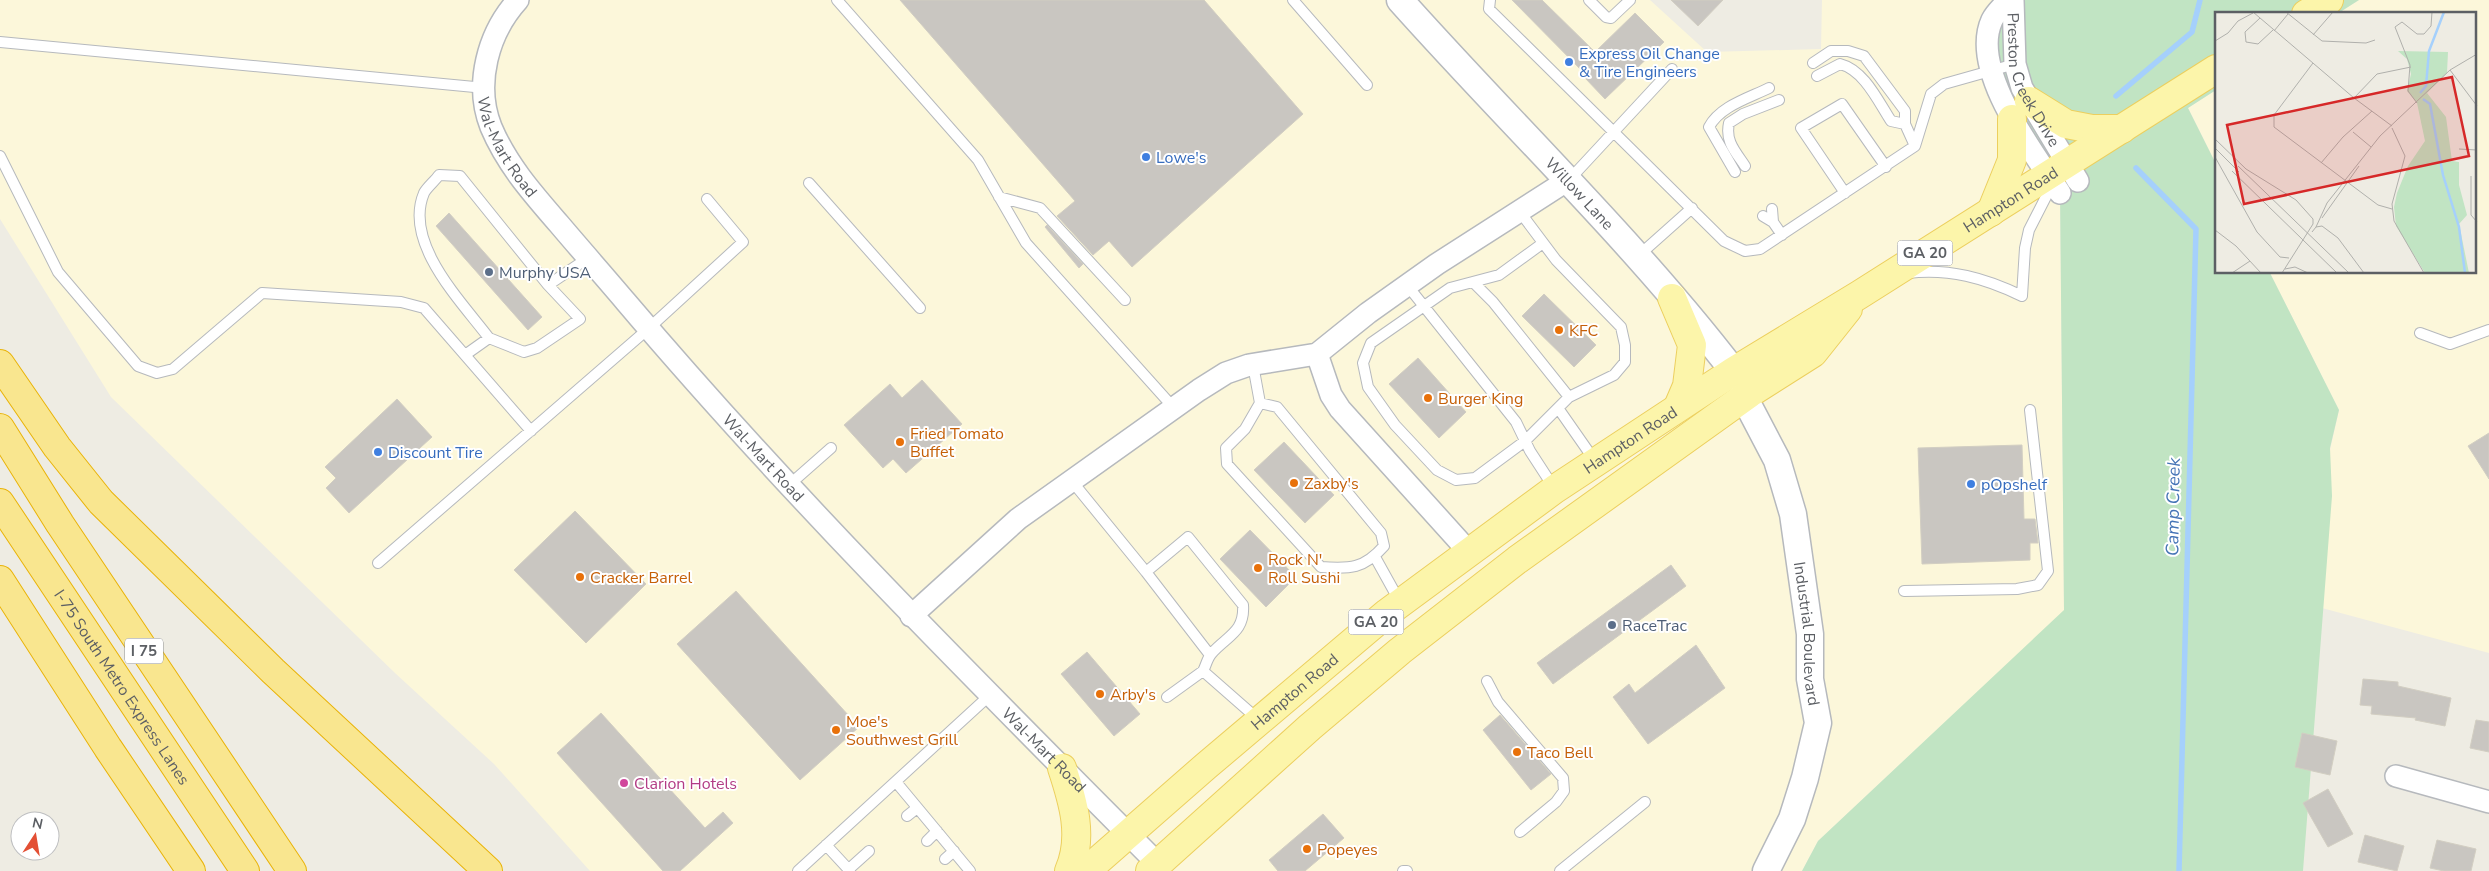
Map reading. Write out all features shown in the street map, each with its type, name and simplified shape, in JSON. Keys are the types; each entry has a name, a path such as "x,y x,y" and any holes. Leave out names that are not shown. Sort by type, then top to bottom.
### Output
{"highway":[{"path":"0,364 57,447 101,502 280,678 488,871"},
{"name":"I 75","path":"0,428 65,532 292,871"},
{"name":"I-75 South Metro Express Lanes","path":"0,503 245,871"},
{"path":"0,580 108,748 191,871"}],"main road":[{"path":"2309,12 2329,0"},
{"name":"Hampton Road","path":"1086,871 1401,603 1555,489 1734,371 1991,212 2061,179 2122,129 2215,70"},
{"path":"1991,212 2012,160 2020,110 2066,124 2092,129 2122,129"},
{"name":"Hampton Road","path":"1158,869 1310,726 1491,578 1747,395 1813,353 1859,295"},
{"path":"1672,298 1692,345 1687,386 1678,407"},
{"path":"1062,768 1077,828 1076,849 1069,871"}],"street":[{"name":"Wal-Mart Road","path":"518,0 503,16 495,31 488,52 485,88 485,101 490,124 517,175 648,329 789,485 911,616 1128,834 1158,869"},
{"name":"Willow Lane","path":"1401,0 1568,180 1712,343 1734,371 1747,395"},
{"name":"Preston Creek Drive","path":"2009,0 1997,12 1990,28 1992,70 2001,98 2020,110 2061,179"},
{"name":"Preston Creek Drive","path":"2013,0 2015,64 2022,88 2020,110"},
{"path":"911,616 1018,519 1173,407 1226,373 1254,365 1316,354 1407,285 1568,180"},
{"path":"1316,354 1331,395 1340,409 1469,552"},
{"name":"Industrial Boulevard","path":"1747,395 1777,460 1793,514 1810,634 1810,679 1818,723 1805,778 1792,819 1766,871"},
{"path":"2396,776 2489,802"}],"lane":[{"path":"836,0 978,160 1026,244 1173,407"},
{"path":"1292,0 1367,85"},
{"path":"1490,0 1489,8 1724,241 1745,251 1760,249 1915,146 1931,94 1944,84 2015,64"},
{"path":"1589,0 1606,17 1611,18 1630,0"},
{"path":"0,42 485,88"},
{"path":"1813,63 1831,51 1848,51 1864,56 1905,111 1905,124 1915,146"},
{"path":"1817,76 1840,64 1850,67 1872,93 1891,121 1905,124"},
{"path":"1568,180 1672,69"},
{"path":"1735,172 1709,127 1713,119 1722,111 1769,88"},
{"path":"1745,166 1729,142 1727,131 1729,123 1743,114 1779,100"},
{"path":"1845,193 1801,128 1842,104 1886,167"},
{"path":"0,156 58,272 138,366 157,373 173,369 262,293 401,302 424,308 531,431"},
{"path":"439,175 460,176 548,285 580,319 537,348 524,352 489,338 450,288 426,248 419,218 425,192 439,175"},
{"path":"1887,277 1917,272 1957,273 1976,276 2022,296 2025,248 2029,230 2061,179"},
{"path":"809,183 920,308"},
{"path":"999,197 1040,208 1125,300"},
{"path":"378,563 648,329 743,242 707,199"},
{"path":"1636,257 1692,208"},
{"path":"1772,209 1773,222"},
{"path":"1520,212 1556,260 1621,328 1626,346 1625,362 1614,375 1569,397 1525,441 1475,478 1456,480 1437,470 1395,425 1368,387 1363,363 1370,343 1422,305 1450,288 1499,275 1543,243"},
{"path":"1763,216 1773,222 1782,235"},
{"path":"548,285 588,258"},
{"path":"1473,282 1492,302 1569,397"},
{"path":"1407,285 1516,422 1525,441 1555,489"},
{"path":"2420,333 2450,344 2489,330"},
{"path":"465,355 489,338"},
{"path":"1254,365 1260,403 1245,429 1226,448 1227,464 1321,567 1357,567 1375,557 1384,546 1381,532 1277,407 1260,403"},
{"path":"1558,408 1595,461"},
{"path":"1904,591 2017,589 2038,585 2048,571 2030,410"},
{"path":"789,485 831,448"},
{"path":"1071,480 1210,654"},
{"path":"1146,572 1188,537 1243,605 1244,618 1237,630 1210,654 1203,671 1167,697"},
{"path":"1375,557 1401,603"},
{"path":"1203,671 1260,721"},
{"path":"1487,681 1498,702 1563,778 1564,791 1556,802 1520,832"},
{"path":"798,871 990,695"},
{"path":"896,782 970,871"},
{"path":"1560,871 1645,802"},
{"path":"907,816 917,808"},
{"path":"927,840 937,831"},
{"path":"826,845 849,870 869,851"},
{"path":"945,859 954,851"}],"shaded area":[{"path":"0,0 1650,0 1707,52 1821,49 1822,0 2002,0 2060,189 2064,611 1818,841 1802,871 590,871 494,764 395,673 111,397 0,219"},
{"path":"2359,0 2489,0 2489,653 2296,601 2339,410 2271,274 2476,274 2476,12 2340,12"},
{"path":"2215,91 2215,162 2188,108"}],"green space":[{"path":"2002,0 2359,0 2340,12 2215,12 2215,91 2188,108 2215,162 2215,274 2271,274 2339,410 2330,448 2332,496 2303,871 1802,871 1818,841 2064,610 2060,189 1982,45"}],"building":[{"name":"Lowe's","path":"900,0 1204,0 1303,114 1132,267 1109,241 1093,255 1057,216 1075,201"},
{"path":"1512,0 1542,0 1595,52 1635,13 1664,42 1605,99 1585,78 1587,76"},
{"path":"1671,0 1723,0 1698,26"},
{"name":"Murphy USA","path":"449,213 542,317 528,330 436,226"},
{"path":"1047,225 1083,264 1079,268 1045,227"},
{"name":"KFC","path":"1544,294 1596,345 1574,367 1522,316"},
{"name":"Burger King","path":"1418,358 1466,412 1439,438 1389,384"},
{"name":"Fried Tomato Buffet","path":"922,380 962,424 906,473 893,459 883,468 844,425 890,384 902,398"},
{"name":"Discount Tire","path":"397,399 432,437 349,513 326,488 336,478 325,467"},
{"path":"2489,433 2489,479 2468,446"},
{"name":"Zaxby's","path":"1284,442 1334,495 1305,523 1254,470"},
{"name":"pOpshelf","path":"2022,445 2024,519 2035,519 2038,543 2030,543 2030,560 1922,564 1918,448"},
{"name":"Cracker Barrel","path":"575,511 646,584 586,643 514,570"},
{"name":"Rock N' Roll Sushi","path":"1250,530 1296,577 1266,607 1220,559"},
{"name":"RaceTrac","path":"1671,565 1686,586 1553,684 1537,663"},
{"path":"736,591 859,727 800,780 677,644"},
{"path":"1696,645 1725,688 1648,744 1613,697 1629,684 1635,693"},
{"name":"Arby's","path":"1087,652 1140,714 1114,736 1061,674"},
{"path":"2363,679 2398,682 2398,686 2451,698 2445,726 2415,720 2416,718 2371,714 2372,706 2360,705"},
{"name":"Clarion Hotels","path":"601,713 705,828 723,812 733,823 680,871 663,871 557,753"},
{"name":"Taco Bell","path":"1500,715 1551,774 1531,790 1483,730"},
{"path":"2476,720 2489,722 2489,752 2470,748"},
{"path":"2302,733 2337,741 2330,775 2295,767"},
{"path":"2328,789 2353,834 2328,847 2303,803"},
{"name":"Popeyes","path":"1323,814 1344,838 1305,871 1278,871 1269,860"},
{"path":"2365,835 2404,846 2397,871 2358,862"},
{"path":"2437,840 2476,849 2471,871 2444,871 2430,868"}],"waterway":[{"name":"Camp Creek","path":"2116,96 2192,32 2200,0"},
{"name":"Camp Creek","path":"2136,168 2196,229 2179,871"}],"place":[{"name":"Express Oil Change & Tire Engineers","path":"1569,62"},
{"name":"Lowe's","path":"1146,157"},
{"name":"Murphy USA","path":"489,272"},
{"name":"KFC","path":"1559,330"},
{"name":"Burger King","path":"1428,398"},
{"name":"Fried Tomato Buffet","path":"900,442"},
{"name":"Discount Tire","path":"378,452"},
{"name":"Zaxby's","path":"1294,483"},
{"name":"pOpshelf","path":"1971,484"},
{"name":"Rock N' Roll Sushi","path":"1258,568"},
{"name":"Cracker Barrel","path":"580,577"},
{"name":"RaceTrac","path":"1612,625"},
{"name":"Arby's","path":"1100,694"},
{"name":"Moe's Southwest Grill","path":"836,730"},
{"name":"Taco Bell","path":"1517,752"},
{"name":"Clarion Hotels","path":"624,783"},
{"name":"Popeyes","path":"1307,849"}]}
